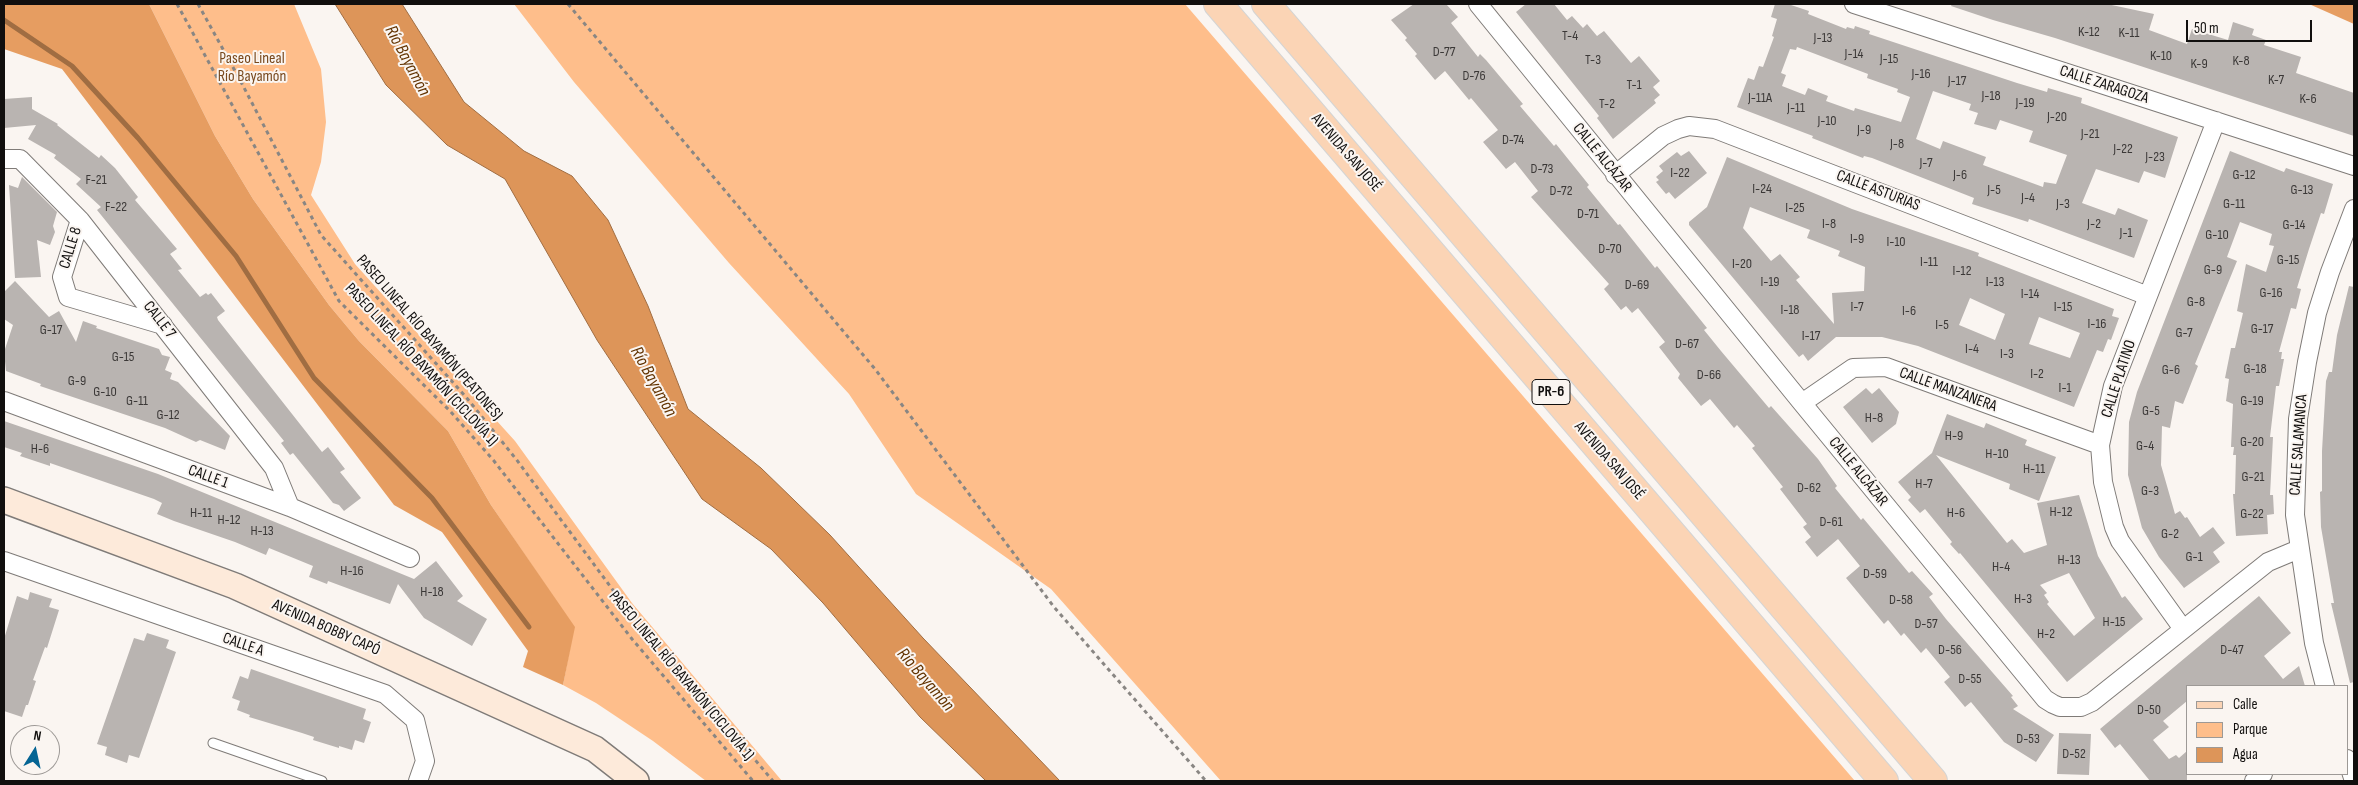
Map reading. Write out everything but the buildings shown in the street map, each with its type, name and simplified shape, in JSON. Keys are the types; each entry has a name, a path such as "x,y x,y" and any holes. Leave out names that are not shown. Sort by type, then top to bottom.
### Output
{"main road":[{"name":"AVENIDA SAN JOSÉ","path":"1218,4 1884,781"},
{"name":"PR-6","path":"1266,4 1933,781"}],"street":[{"name":"CALLE ALCÁZAR","path":"1478,4 1615,175 2045,699 2060,707 2081,707 2092,702 2268,562 2299,549"},
{"name":"CALLE ZARAGOZA","path":"1854,4 2354,166"},
{"name":"CALLE PLATINO","path":"2183,629 2120,541 2114,528 2103,482 2100,444 2114,386 2216,121"},
{"name":"CALLE ASTURIAS","path":"1615,175 1663,136 1689,126 1715,128 2148,296"},
{"name":"CALLE 7","path":"4,159 20,158 80,220 274,468 290,507"},
{"name":"CALLE SALAMANCA","path":"2325,685 2314,643 2295,515 2298,419 2307,362 2328,280 2354,209"},
{"name":"CALLE 8","path":"80,220 62,278 68,296 163,325"},
{"name":"CALLE MANZANERA","path":"1802,403 1852,368 1886,367 2100,444"},
{"name":"CALLE 1","path":"4,401 290,507 410,558"},
{"name":"AVENIDA BOBBY CAPÓ","path":"4,500 244,590 596,749 636,781"},
{"name":"CALLE A","path":"4,562 385,694 415,720 425,761 418,781"},
{"path":"2348,762 2354,781"}],"lane":[{"path":"213,743 322,781"}],"path":[{"name":"PASEO LINEAL RÍO BAYAMÓN (CICLOVÍA 1)","path":"177,4 339,301 450,412 494,461 632,639 753,781"},
{"name":"PASEO LINEAL RÍO BAYAMÓN (PEATONES)","path":"198,4 321,235 472,405 516,459 624,605 773,781"},
{"path":"568,4 875,369 1054,607 1206,781"}],"green space":[{"name":"Paseo Lineal Río Bayamón","path":"149,4 294,4 321,69 326,122 321,162 311,195 355,264 515,441 632,603 782,781 706,781 653,741 596,703 563,685 574,627 491,505 448,431 359,341 329,305 253,199 215,136"},
{"path":"514,4 1185,4 1855,781 1221,781 1051,589 916,494 849,394 729,263 574,82"}],"shaded area":[{"path":"4,4 149,4 215,136 253,199 329,305 359,341 448,431 491,505 575,627 563,685 523,667 528,651 442,532 394,505 62,69 4,49"},
{"path":"2309,4 2354,4 2354,24"}],"water":[{"name":"Río Bayamón","path":"335,4 402,4 464,102 524,151 572,176 608,220 648,306 688,409 761,468 830,535 923,638 1060,781 986,781 920,717 823,603 771,549 702,499 597,340 505,179 447,145 386,85"}],"waterway":[{"path":"4,20 72,66 138,138 236,256 314,378 432,498 529,627"}]}
